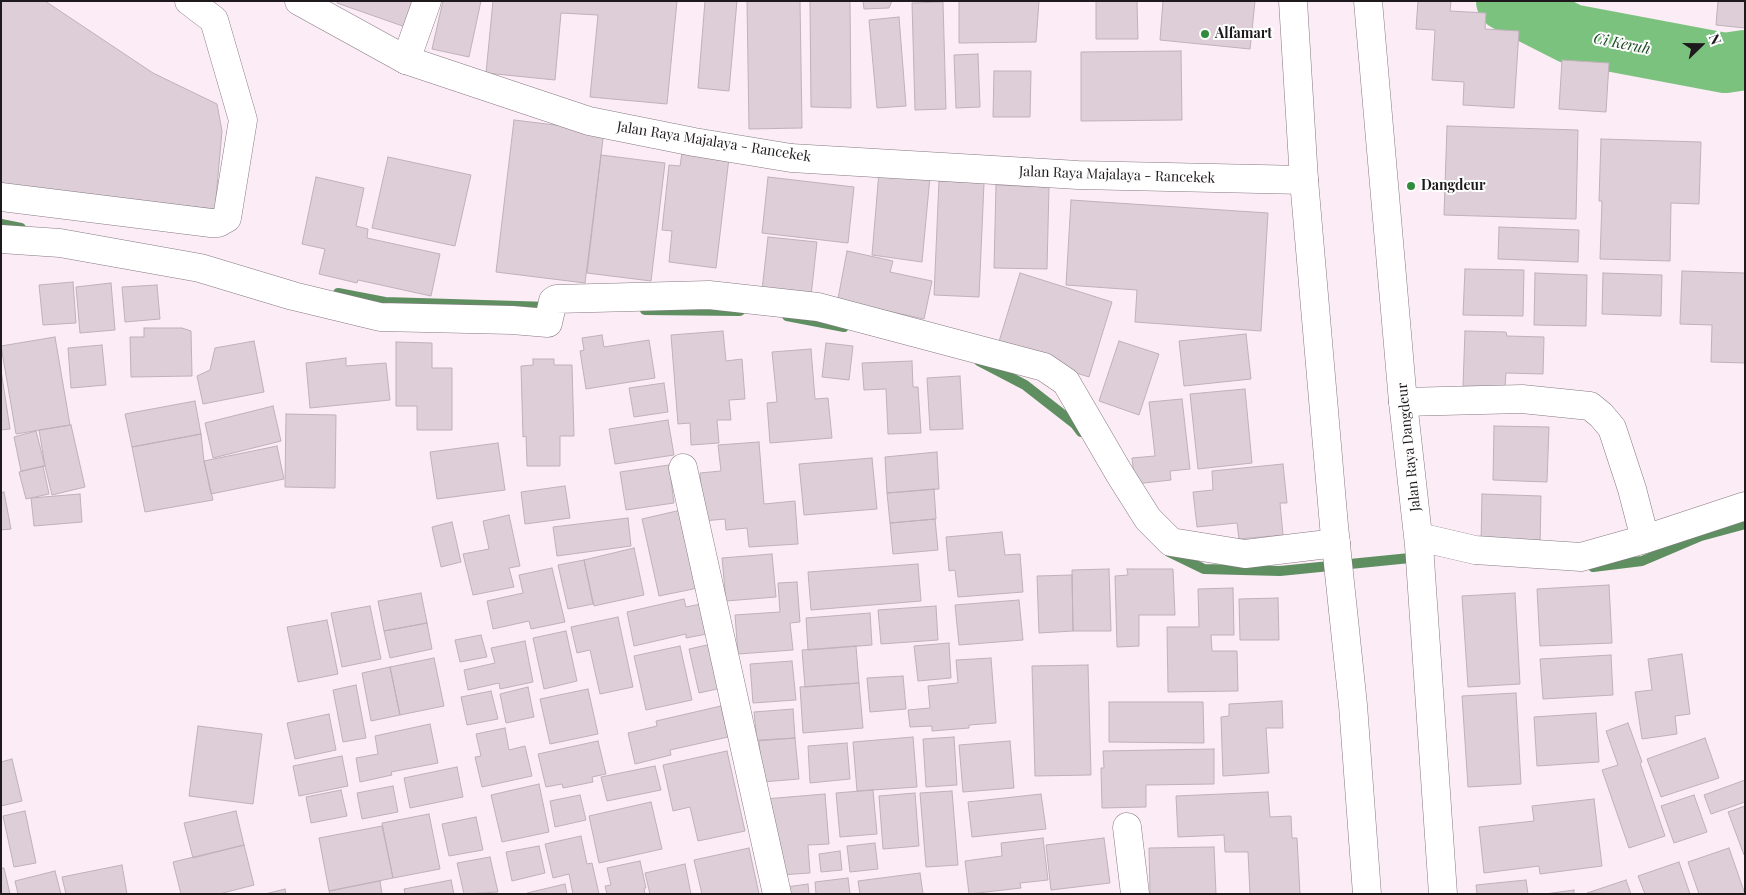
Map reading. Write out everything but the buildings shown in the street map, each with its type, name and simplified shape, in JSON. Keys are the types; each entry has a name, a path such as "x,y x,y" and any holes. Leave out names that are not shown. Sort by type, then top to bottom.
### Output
{"main road":[{"path":"1,197 211,223 218,223 227,218 243,120 215,11 189,1"},
{"name":"Jalan Raya Majalaya - Rancekek","path":"299,1 406,60 589,121 694,142 791,158 1078,175 1304,180"},
{"path":"406,60 427,1"},
{"path":"1293,1 1304,180 1352,705 1367,894"},
{"name":"Jalan Raya Dangdeur","path":"1368,1 1403,402 1420,551 1443,894"},
{"path":"1,239 60,243 200,268 293,296 380,317 512,320 548,323 556,299 709,295 818,307 1044,366 1066,382 1148,519 1171,542 1245,554 1338,560"},
{"path":"1403,402 1522,399 1590,406 1612,428 1632,488 1645,539"},
{"path":"683,468 777,894"},
{"path":"1420,551 1475,550 1581,557 1645,539 1745,506"},
{"path":"1126,827 1135,894"}],"waterway":[{"name":"Ci Keruh","path":"1506,1 1571,34 1725,63 1745,60"},
{"path":"1,224 21,228"},
{"path":"338,293 385,302 550,307"},
{"path":"645,310 740,311"},
{"path":"787,316 844,327"},
{"path":"979,361 1025,385 1075,424 1081,432"},
{"path":"1593,567 1642,561 1701,536 1745,524"},
{"path":"1169,552 1204,569 1280,571 1420,557"}],"place":[{"name":"Alfamart","path":"1205,34"},
{"name":"Dangdeur","path":"1411,186"}]}
